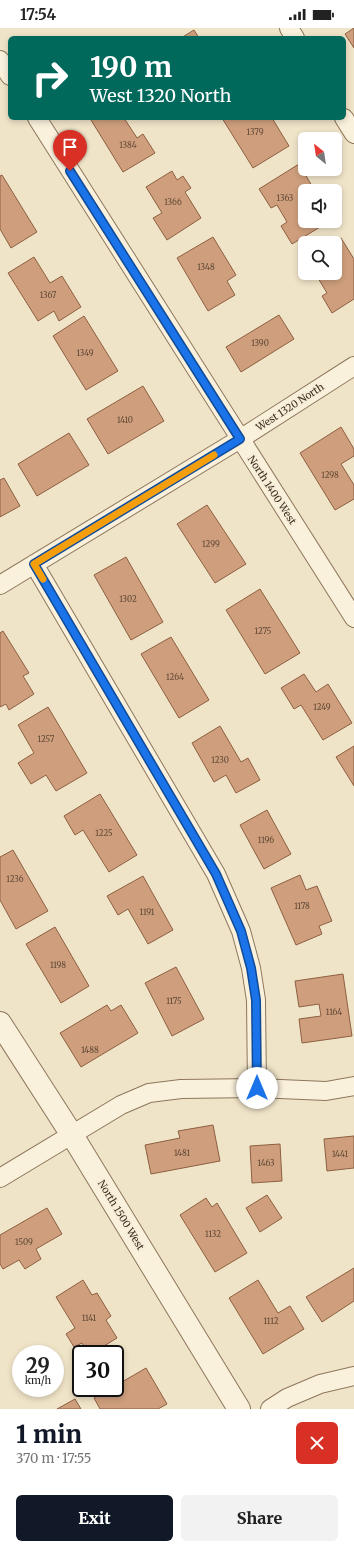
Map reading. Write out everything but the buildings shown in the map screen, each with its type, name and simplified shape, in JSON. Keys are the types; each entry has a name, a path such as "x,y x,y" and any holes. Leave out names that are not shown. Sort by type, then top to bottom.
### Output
{"street":[{"path":"0,60 8,73"},
{"name":"North 1400 West","path":"38,120 354,618"},
{"path":"345,120 354,134"},
{"name":"West 1320 North","path":"0,585 240,439 354,366"},
{"path":"34,564 225,891 241,931 253,981 256,1000 257,1088"},
{"name":"North 1500 West","path":"0,1024 72,1135 239,1409"},
{"path":"0,1178 121,1105 149,1093 181,1089 257,1088 326,1090 354,1086"},
{"path":"270,1409 287,1398 320,1384 354,1376"}],"slow traffic":[{"path":"43,579 34,564 214,455"}],"route":[{"path":"70,171 240,439 34,564 225,891 241,931 253,978 256,1000 257,1088"}]}
